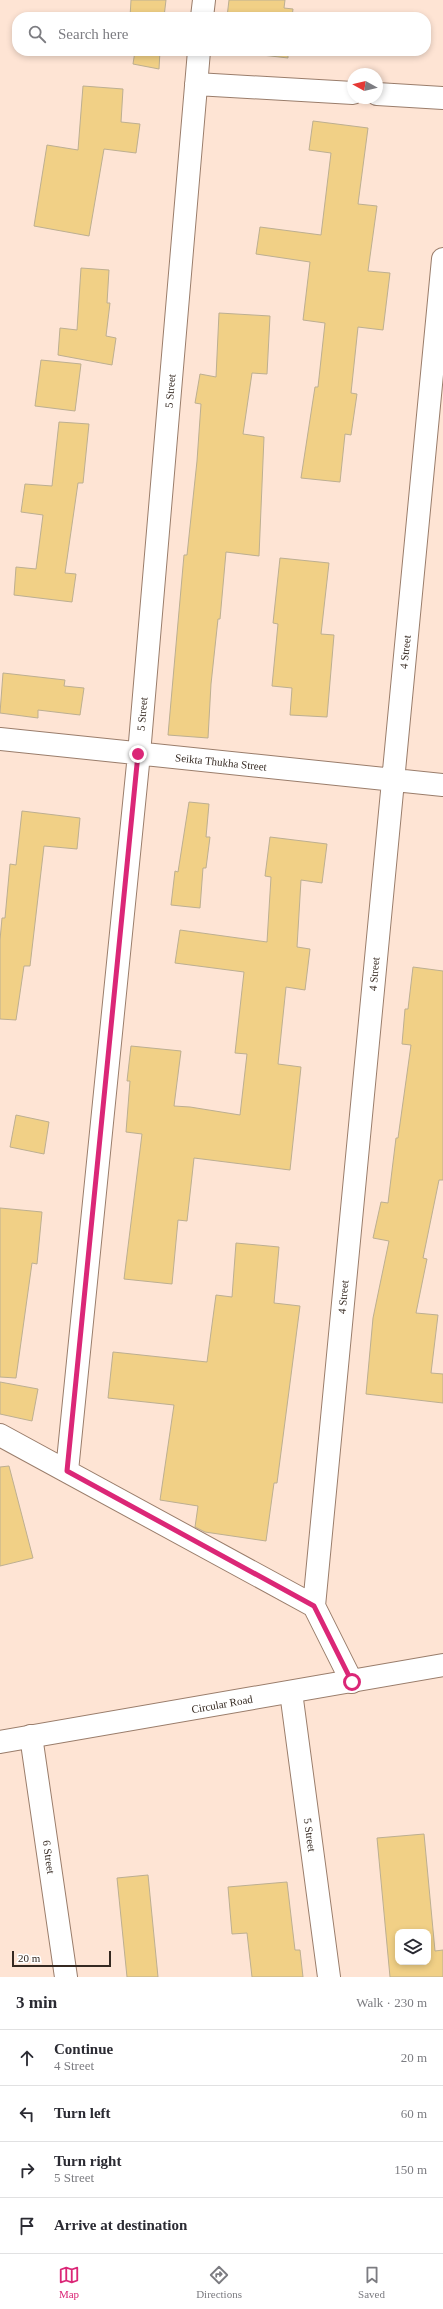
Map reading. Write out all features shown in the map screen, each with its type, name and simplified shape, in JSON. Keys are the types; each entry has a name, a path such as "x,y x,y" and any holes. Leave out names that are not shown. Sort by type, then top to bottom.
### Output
{"street":[{"path":"203,12 204,0"},
{"name":"5 Street","path":"67,1471 138,754 199,56"},
{"path":"196,84 347,93"},
{"path":"383,94 443,98"},
{"name":"4 Street","path":"314,1606 443,259"},
{"name":"Seikta Thukha Street","path":"0,739 443,785"},
{"path":"0,1435 314,1606 352,1682"},
{"name":"Circular Road","path":"0,1742 443,1665"},
{"name":"5 Street","path":"291,1692 329,1977"},
{"name":"6 Street","path":"31,1736 66,1977"}],"building":[{"path":"131,0 166,0 165,12 130,12"},
{"path":"229,0 285,0 284,8 293,9 293,12 228,12"},
{"path":"134,56 160,56 159,69 133,64"},
{"path":"271,56 288,56 288,58"},
{"path":"83,86 123,89 121,122 140,124 136,153 104,149 89,236 34,226 47,145 78,150"},
{"path":"313,121 368,128 358,204 377,206 368,271 390,273 383,330 358,327 351,393 357,394 351,435 345,434 340,482 301,478 315,387 318,387 325,323 303,320 310,262 256,254 260,227 321,235 331,153 309,150"},
{"path":"81,268 109,270 107,303 110,303 106,336 116,338 112,365 58,355 60,328 77,330"},
{"path":"219,313 270,316 267,374 252,373 243,434 264,437 259,556 226,552 220,619 218,619 211,684 208,738 168,735 184,555 187,555 197,461 201,404 195,403 200,374 216,377"},
{"path":"41,360 81,364 75,411 35,406"},
{"path":"59,422 89,424 83,483 78,483 65,573 76,574 72,602 14,595 16,567 36,569 43,515 21,512 25,484 52,486"},
{"path":"280,558 329,563 321,634 334,635 327,717 290,715 292,688 272,686 278,624 273,623"},
{"path":"3,673 65,680 64,686 84,688 80,715 38,710 38,718 0,713"},
{"path":"189,802 209,804 206,837 210,837 206,868 203,868 200,908 171,905 175,871 178,872"},
{"path":"22,811 80,818 77,849 44,846 30,966 24,966 16,1020 0,1019 0,940 2,918 5,918 10,864 16,865"},
{"path":"270,837 327,844 322,883 301,880 297,947 310,949 305,990 286,987 278,1064 301,1067 290,1170 194,1158 187,1221 178,1220 172,1284 124,1279 142,1134 126,1132 130,1081 127,1081 131,1046 181,1051 174,1106 240,1115 247,1054 235,1053 244,972 175,963 180,930 267,942 271,877 265,876"},
{"path":"413,967 443,971 443,1180 439,1180 423,1258 427,1259 416,1313 438,1315 431,1373 443,1374 443,1403 366,1394 373,1318 389,1241 373,1238 381,1202 388,1203 396,1138 398,1138 411,1045 402,1044 405,1009 408,1009"},
{"path":"16,1115 49,1122 44,1154 10,1147"},
{"path":"0,1208 42,1212 37,1264 32,1263 16,1378 0,1377"},
{"path":"236,1243 279,1247 274,1303 300,1306 277,1483 274,1483 266,1541 205,1532 195,1527 198,1506 160,1500 174,1405 108,1398 113,1352 207,1362 216,1295 232,1297"},
{"path":"0,1382 38,1389 32,1421 0,1414"},
{"path":"9,1466 33,1558 0,1566 0,1467"},
{"path":"424,1834 435,1951 443,1950 443,1977 390,1977 377,1838"},
{"path":"148,1875 158,1977 127,1977 117,1878"},
{"path":"287,1882 295,1950 300,1950 303,1977 252,1977 247,1933 232,1934 228,1887"}],"route":[{"path":"138,754 67,1471 314,1606 352,1682"}]}
